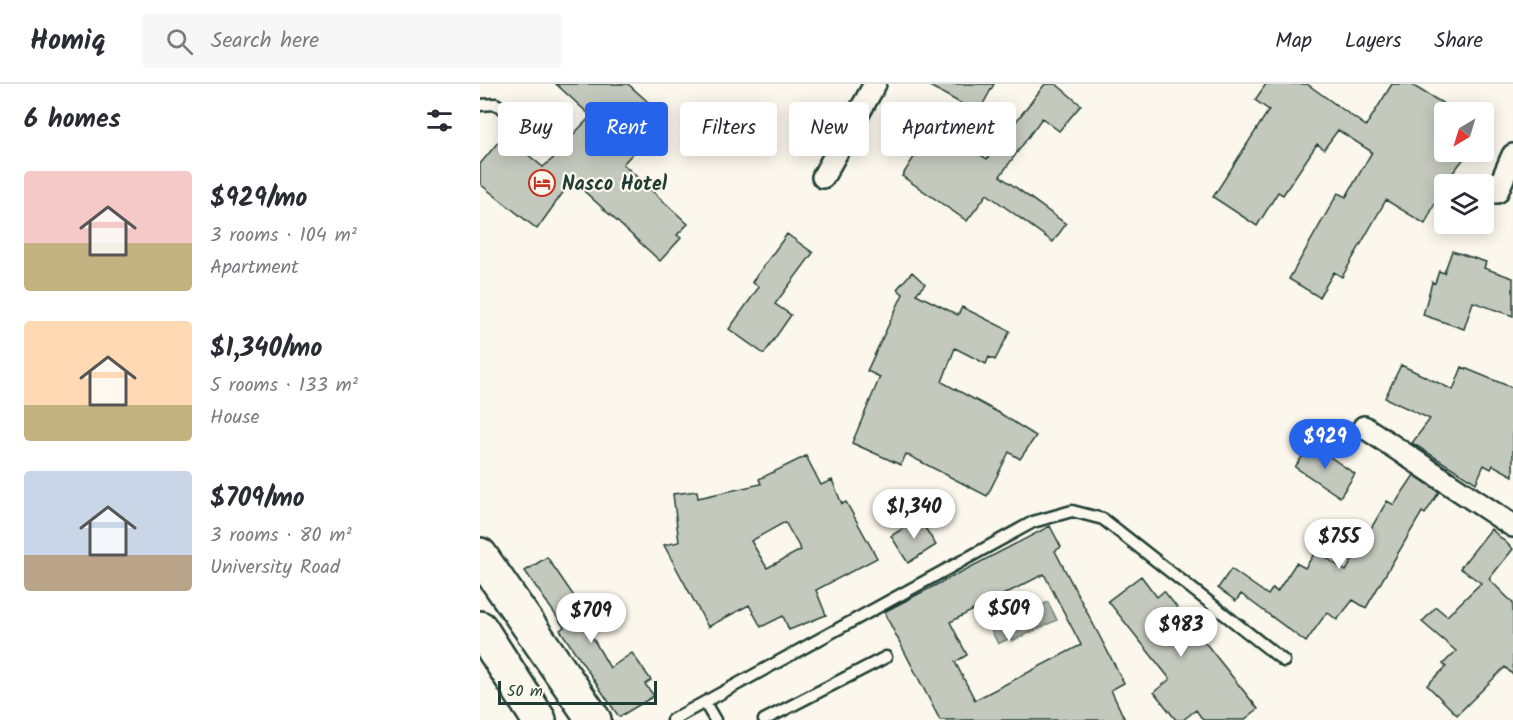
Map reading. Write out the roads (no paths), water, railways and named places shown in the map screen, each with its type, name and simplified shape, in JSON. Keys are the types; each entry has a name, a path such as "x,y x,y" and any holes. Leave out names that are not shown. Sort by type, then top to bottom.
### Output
{"highway":[{"path":"480,555 594,720"},
{"path":"480,628 539,720"}],"street":[{"path":"823,177 875,84"},
{"path":"1497,192 1513,155"},
{"path":"1364,427 1513,525"}],"lane":[{"path":"480,105 498,105"},
{"path":"672,720 1033,522 1072,511 1103,519 1284,661"},
{"path":"764,720 886,657"},
{"path":"705,703 715,720"}],"place":[{"name":"Nasco Hotel","path":"542,183"}]}
